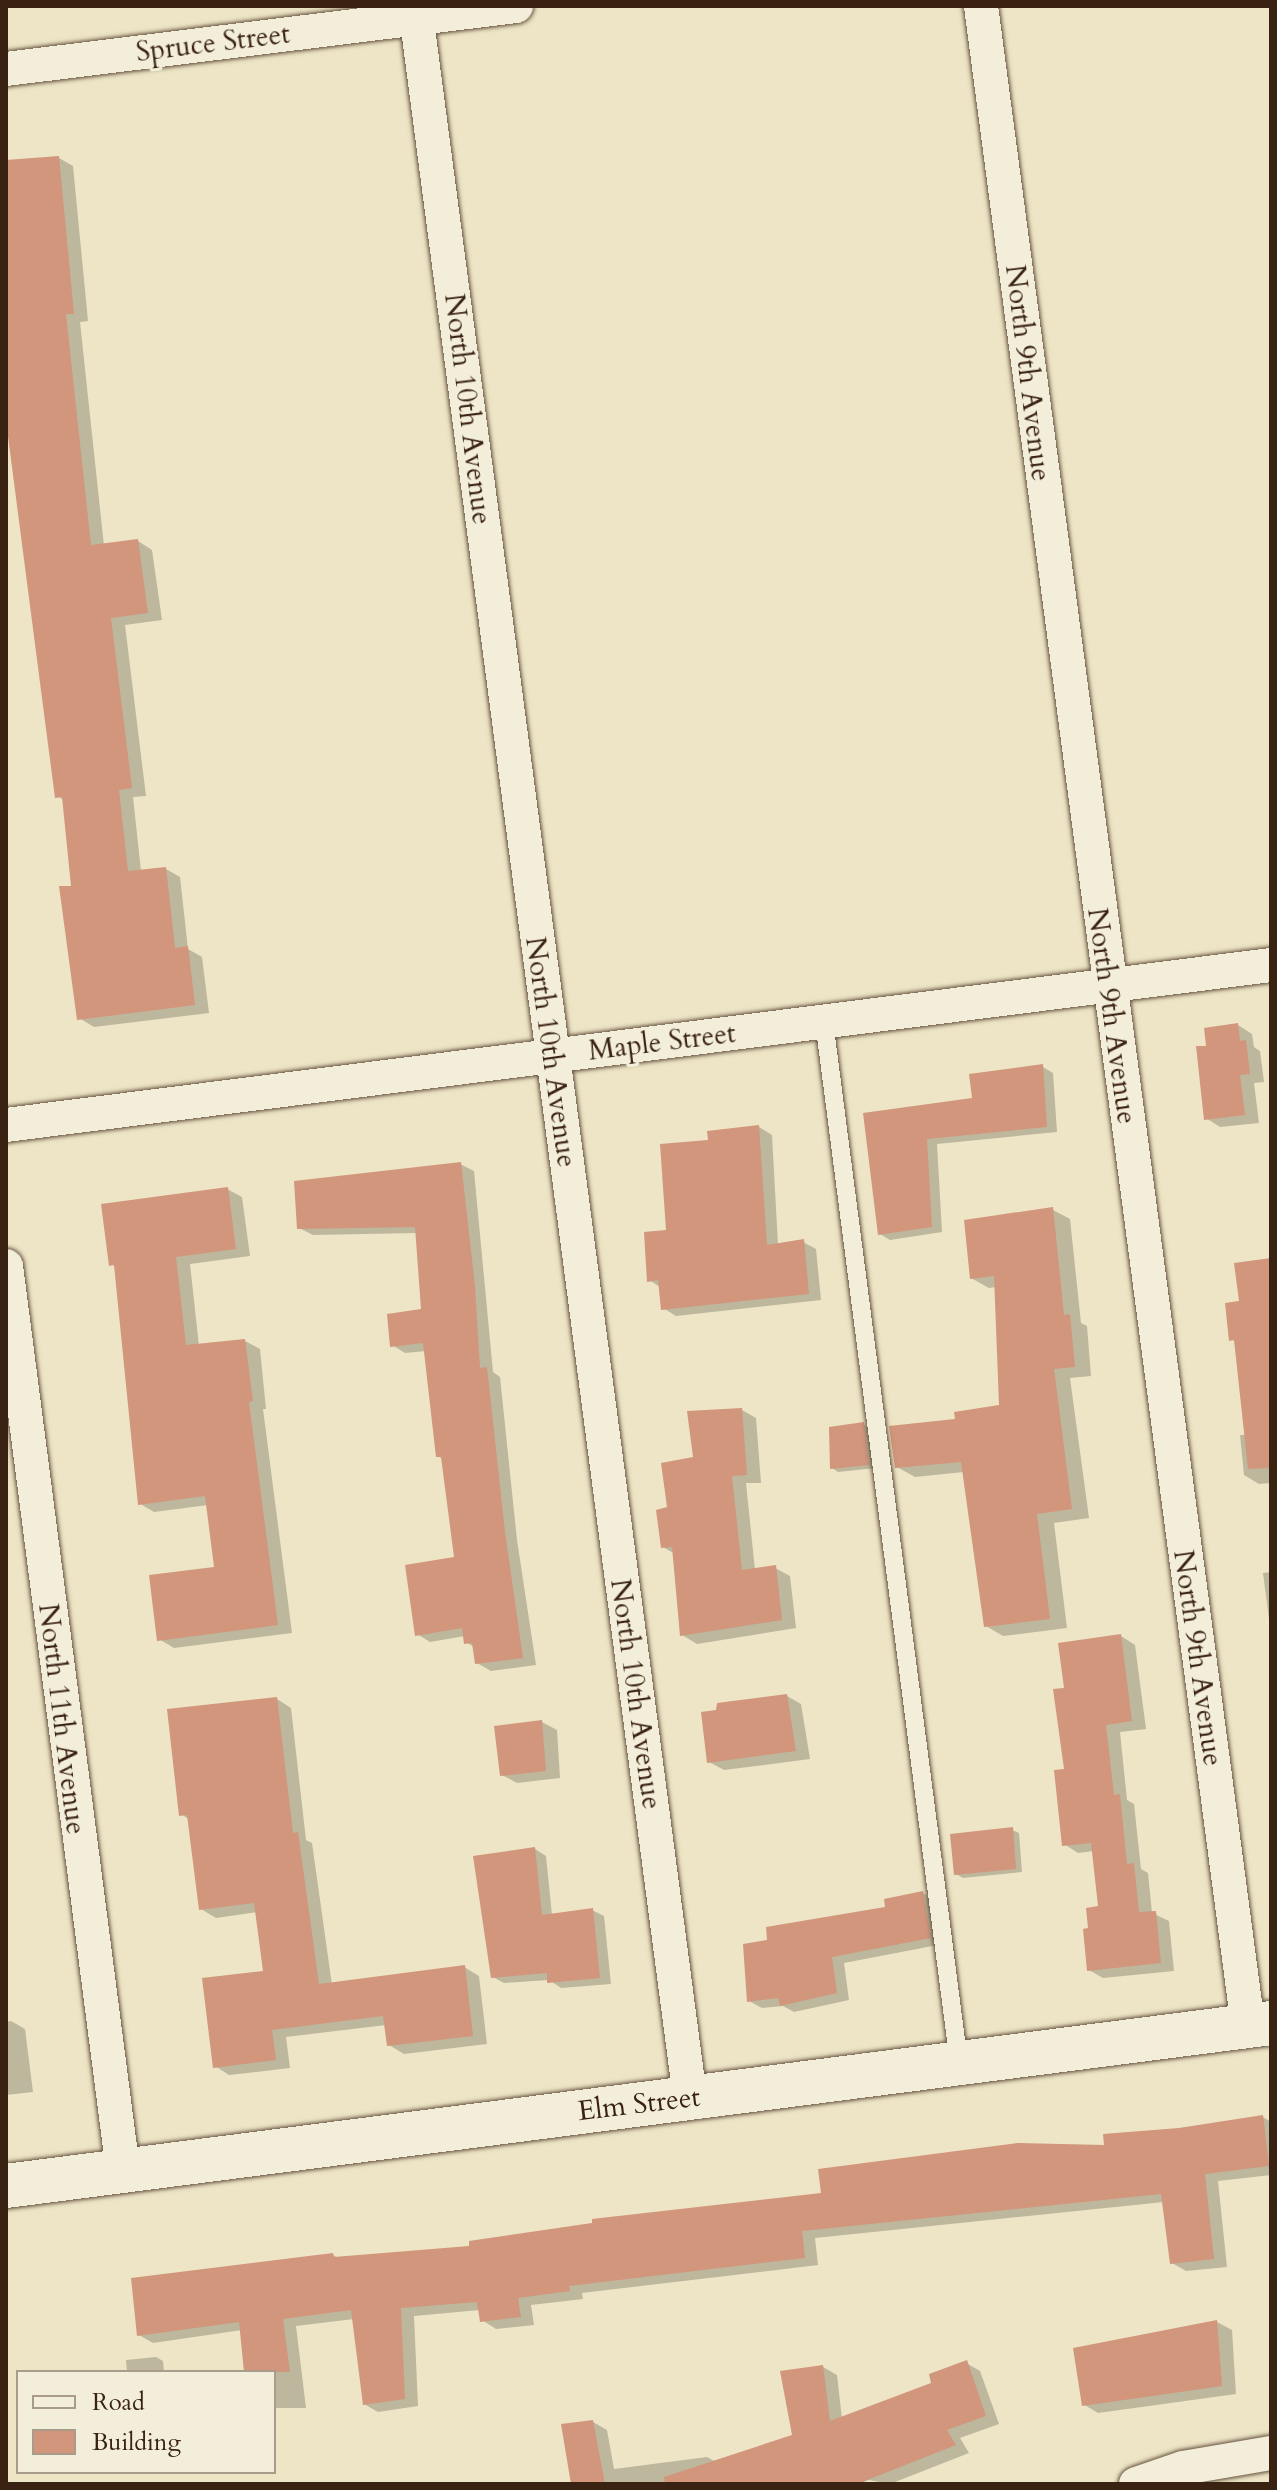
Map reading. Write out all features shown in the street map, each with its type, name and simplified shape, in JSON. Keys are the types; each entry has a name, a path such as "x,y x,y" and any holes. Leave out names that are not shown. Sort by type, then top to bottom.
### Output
{"street":[{"name":"Spruce Street","path":"6,69 416,12 516,6"},
{"name":"North 9th Avenue","path":"981,6 1108,984 1259,2024"},
{"name":"North 10th Avenue","path":"416,12 690,2098"},
{"name":"Maple Street","path":"6,1125 1271,965"},
{"name":"North 11th Avenue","path":"6,1266 123,2171"},
{"name":"Elm Street","path":"6,2186 1259,2024"},
{"path":"1136,2484 1183,2468 1271,2453"}],"lane":[{"path":"824,1021 959,2063"}],"building":[{"path":"59,156 74,314 66,314 91,545 138,539 148,613 111,618 132,788 119,790 128,871 166,867 175,948 188,946 195,1005 77,1020 59,886 71,886 62,797 55,798 6,421 6,160"},
{"path":"1238,1023 1240,1041 1246,1040 1250,1074 1240,1075 1245,1115 1204,1120 1196,1046 1206,1046 1204,1028"},
{"path":"1043,1064 1047,1127 927,1139 932,1227 878,1235 863,1113 972,1098 969,1074"},
{"path":"759,1125 767,1245 804,1239 809,1294 661,1310 658,1280 647,1282 644,1232 666,1230 660,1144 708,1140 707,1131"},
{"path":"461,1162 475,1286 480,1368 487,1367 523,1658 475,1664 472,1643 464,1644 462,1628 415,1636 405,1565 454,1557 441,1457 436,1457 423,1343 390,1347 387,1314 421,1309 415,1227 297,1229 294,1181"},
{"path":"228,1187 236,1249 176,1257 186,1345 245,1339 253,1401 249,1402 278,1625 157,1641 149,1575 214,1567 205,1496 138,1505 114,1265 109,1266 101,1204"},
{"path":"1053,1207 1064,1315 1070,1314 1075,1367 1054,1369 1072,1509 1037,1514 1050,1619 984,1627 961,1462 895,1468 889,1426 955,1419 954,1412 999,1405 994,1276 970,1279 964,1220"},
{"path":"1271,1258 1271,1468 1248,1469 1234,1340 1229,1341 1225,1303 1239,1301 1234,1263"},
{"path":"742,1408 747,1475 732,1476 742,1570 776,1565 782,1620 680,1636 672,1547 661,1548 656,1510 667,1507 661,1463 693,1457 687,1411"},
{"path":"864,1422 869,1465 830,1469 829,1427"},
{"path":"1121,1634 1132,1721 1106,1725 1114,1795 1120,1794 1127,1864 1134,1863 1139,1912 1156,1911 1161,1963 1087,1971 1083,1929 1088,1928 1086,1908 1098,1906 1091,1843 1062,1846 1054,1770 1064,1769 1053,1689 1064,1688 1058,1643"},
{"path":"787,1694 796,1751 707,1763 701,1712 716,1710 717,1703"},
{"path":"277,1697 293,1833 298,1832 319,1984 465,1965 473,2036 387,2046 383,2016 272,2030 276,2060 213,2068 202,1978 263,1971 254,1903 199,1910 187,1815 179,1816 167,1709"},
{"path":"542,1720 546,1771 500,1776 494,1726"},
{"path":"1013,1827 1016,1869 954,1875 950,1834"},
{"path":"535,1847 542,1915 593,1908 600,1978 547,1983 547,1973 491,1978 473,1856"},
{"path":"923,1891 931,1938 832,1957 837,1993 780,2006 778,1998 747,2002 743,1944 767,1940 766,1927 885,1907 884,1899"},
{"path":"1263,2115 1269,2166 1205,2174 1214,2259 1170,2264 1161,2194 802,2231 805,2258 569,2286 570,2291 518,2298 521,2317 480,2322 477,2302 401,2308 405,2399 363,2405 351,2310 283,2319 290,2372 244,2370 239,2322 137,2336 131,2278 333,2253 334,2257 469,2246 469,2241 592,2223 592,2219 821,2193 818,2169 1018,2143 1104,2145 1103,2134 1179,2128"},
{"path":"1217,2320 1222,2386 1082,2406 1073,2348"},
{"path":"967,2360 986,2416 947,2430 956,2445 857,2484 665,2484 664,2477 792,2435 780,2371 823,2365 830,2421 931,2383 929,2374"},
{"path":"593,2420 605,2484 571,2484 561,2424"}]}
